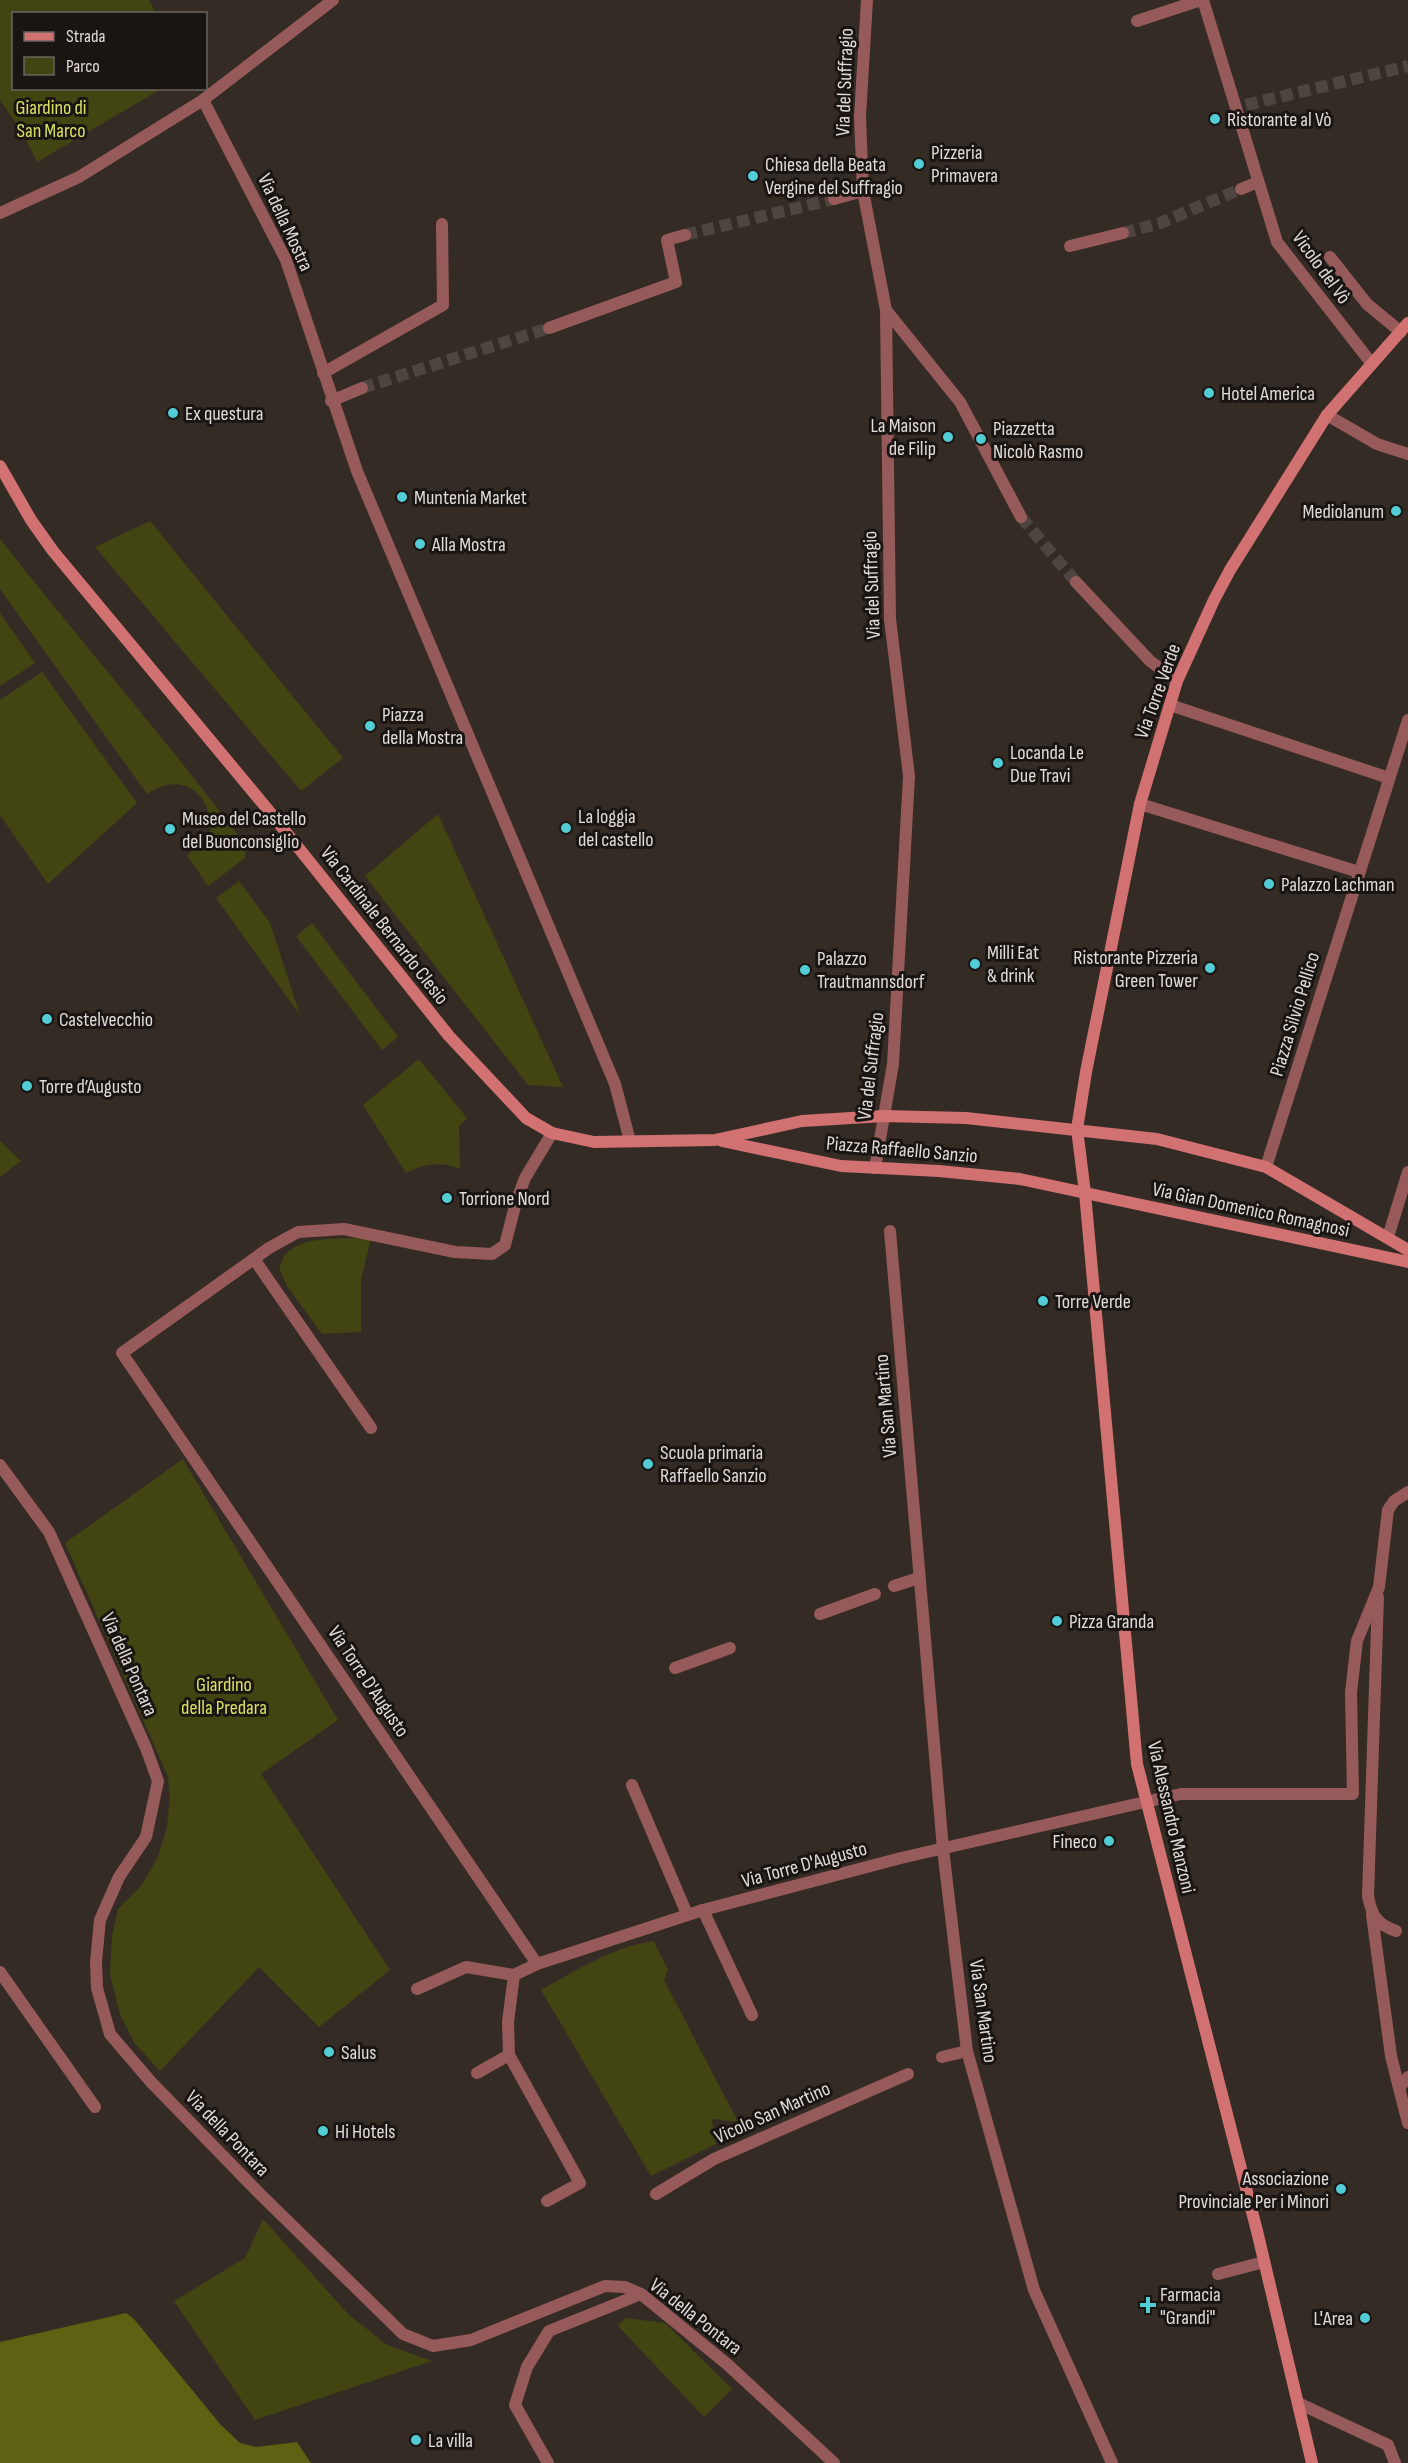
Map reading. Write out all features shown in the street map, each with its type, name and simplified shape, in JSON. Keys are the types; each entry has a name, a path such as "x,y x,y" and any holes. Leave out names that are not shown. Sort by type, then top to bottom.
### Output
{"main road":[{"name":"Via Torre Verde","path":"1077,1129 1091,1044 1140,804 1177,681 1230,570 1327,415 1405,328"},
{"name":"Via Cardinale Bernardo Clesio","path":"0,466 53,550 329,884 449,1036 526,1118 552,1133 594,1142 630,1141"},
{"name":"Piazza Raffaello Sanzio","path":"630,1141 715,1140 802,1121 884,1116 966,1118 1077,1129"},
{"name":"Via Gian Domenico Romagnosi","path":"1077,1129 1157,1139 1266,1167 1408,1250"},
{"name":"Via Alessandro Manzoni","path":"1077,1129 1085,1193 1137,1764 1264,2262 1312,2463"},
{"name":"Piazza Raffaello Sanzio","path":"715,1140 841,1166 1020,1179 1085,1193"},
{"name":"Via Gian Domenico Romagnosi","path":"1085,1193 1408,1262"}],"street":[{"path":"0,213 79,177 203,100 333,0"},
{"name":"Via del Suffragio","path":"867,0 860,117 863,191 886,310 890,619 909,776 893,1064 875,1168"},
{"path":"1137,21 1202,0"},
{"name":"Vicolo del Vò","path":"1202,0 1241,106 1258,182 1277,242 1372,364"},
{"name":"Via della Mostra","path":"203,100 286,260 332,400"},
{"path":"1241,189 1258,182"},
{"path":"834,199 863,191"},
{"path":"323,373 444,304 442,224"},
{"path":"1070,246 1123,233"},
{"path":"549,328 676,282 667,240 685,235"},
{"path":"1330,257 1367,304 1405,328"},
{"path":"886,310 960,402 1022,517"},
{"path":"362,388 332,400 361,482 615,1084 630,1141"},
{"path":"1327,415 1377,444 1408,454"},
{"path":"1076,582 1150,661 1177,681"},
{"path":"1170,705 1389,778"},
{"name":"Piazza Silvio Pellico","path":"1266,1167 1408,720"},
{"path":"1140,804 1359,872"},
{"name":"Via Torre D'Augusto","path":"552,1133 525,1178 505,1245 492,1254 455,1252 344,1228 298,1232 254,1259 122,1353 537,1964 687,1914 943,1849 1182,1794 1353,1794 1352,1682 1358,1641 1378,1587"},
{"path":"1388,1237 1408,1172"},
{"name":"Via San Martino","path":"890,1231 943,1849 967,2051 1034,2290 1112,2463"},
{"path":"254,1259 371,1428"},
{"name":"Via della Pontara","path":"0,1465 49,1532 146,1748 158,1781 146,1837 119,1877 100,1920 96,1962 98,1988 110,2034 151,2082 258,2192 403,2334 433,2346 471,2340 605,2286 625,2287 641,2294 727,2364 834,2463"},
{"path":"1408,1492 1394,1501 1388,1510 1378,1587 1368,1896 1390,2056 1408,2123"},
{"path":"894,1586 920,1578"},
{"path":"820,1614 875,1594"},
{"path":"675,1668 730,1648"},
{"path":"632,1785 687,1914"},
{"path":"1371,1908 1381,1926 1396,1931"},
{"path":"703,1910 752,2015"},
{"path":"417,1989 466,1967 514,1975 537,1964"},
{"path":"0,1972 95,2108"},
{"path":"514,1975 508,2022 508,2055 580,2183 547,2201"},
{"path":"942,2057 967,2051"},
{"path":"477,2073 508,2055"},
{"name":"Vicolo San Martino","path":"656,2194 714,2159 908,2074"},
{"path":"1399,2088 1408,2077"},
{"path":"1218,2274 1264,2262"},
{"path":"548,2463 515,2406 527,2367 549,2331 641,2294"},
{"path":"1298,2403 1388,2445 1395,2463"}],"green space":[{"name":"Giardino di San Marco","path":"0,0 149,0 155,12 12,12 12,90 159,90 37,162 24,135 0,100"},
{"path":"150,521 343,758 301,791 95,547"},
{"path":"0,539 186,768 246,846 245,858 208,886 187,855 201,845 209,834 210,820 205,804 192,789 175,784 156,788 147,794 0,589"},
{"path":"0,613 35,663 0,686"},
{"path":"42,672 137,803 48,884 0,815 0,700"},
{"path":"438,814 563,1087 528,1085 365,876"},
{"path":"239,881 270,923 300,1015 216,898"},
{"path":"312,923 398,1037 382,1050 296,936"},
{"path":"419,1059 467,1118 459,1126 460,1169 446,1165 433,1165 419,1167 406,1173 363,1105"},
{"path":"0,1141 21,1161 0,1177"},
{"path":"371,1238 361,1280 361,1332 322,1334 287,1286 279,1268 283,1258 293,1248 313,1241"},
{"name":"Giardino della Predara","path":"183,1459 338,1720 261,1774 390,1970 319,2027 259,1967 160,2071 135,2044 120,2015 110,1974 112,1936 118,1909 141,1886 158,1857 167,1827 170,1796 168,1777 65,1543"},
{"path":"654,1941 668,1970 664,1980 738,2122 712,2119 716,2144 651,2176 541,1990 610,1953"},
{"path":"263,2219 348,2314 387,2345 432,2361 255,2420 174,2301 245,2258"},
{"path":"625,2318 665,2323 732,2389 704,2417 618,2326"}],"shaded area":[{"path":"126,2313 134,2319 220,2424 240,2443 256,2447 297,2442 311,2463 0,2463 0,2342"}],"tunnel":[{"path":"1246,105 1408,66"},
{"path":"1123,233 1160,223 1241,189"},
{"path":"685,235 834,199"},
{"path":"362,388 549,328"},
{"path":"1021,517 1076,582"}],"place":[{"name":"Ristorante al Vò","path":"1215,119"},
{"name":"Pizzeria Primavera","path":"919,164"},
{"name":"Chiesa della Beata Vergine del Suffragio","path":"753,176"},
{"name":"Hotel America","path":"1209,393"},
{"name":"Ex questura","path":"173,413"},
{"name":"La Maison de Filip","path":"948,437"},
{"name":"Piazzetta Nicolò Rasmo","path":"981,439"},
{"name":"Muntenia Market","path":"402,497"},
{"name":"Mediolanum","path":"1396,511"},
{"name":"Alla Mostra","path":"420,544"},
{"name":"Piazza della Mostra","path":"370,726"},
{"name":"Locanda Le Due Travi","path":"998,763"},
{"name":"La loggia del castello","path":"566,828"},
{"name":"Museo del Castello del Buonconsiglio","path":"170,829"},
{"name":"Palazzo Lachman","path":"1269,884"},
{"name":"Milli Eat & drink","path":"975,964"},
{"name":"Ristorante Pizzeria Green Tower","path":"1210,968"},
{"name":"Palazzo Trautmannsdorf","path":"805,970"},
{"name":"Castelvecchio","path":"47,1019"},
{"name":"Torre d’Augusto","path":"27,1086"},
{"name":"Torrione Nord","path":"447,1198"},
{"name":"Torre Verde","path":"1043,1301"},
{"name":"Scuola primaria Raffaello Sanzio","path":"648,1464"},
{"name":"Pizza Granda","path":"1057,1621"},
{"name":"Fineco","path":"1109,1841"},
{"name":"Salus","path":"329,2052"},
{"name":"Hi Hotels","path":"323,2131"},
{"name":"Associazione Provinciale Per i Minori","path":"1341,2189"},
{"name":"Farmacia \"Grandi\"","path":"1148,2305"},
{"name":"L'Area","path":"1365,2318"},
{"name":"La villa","path":"416,2440"}]}
